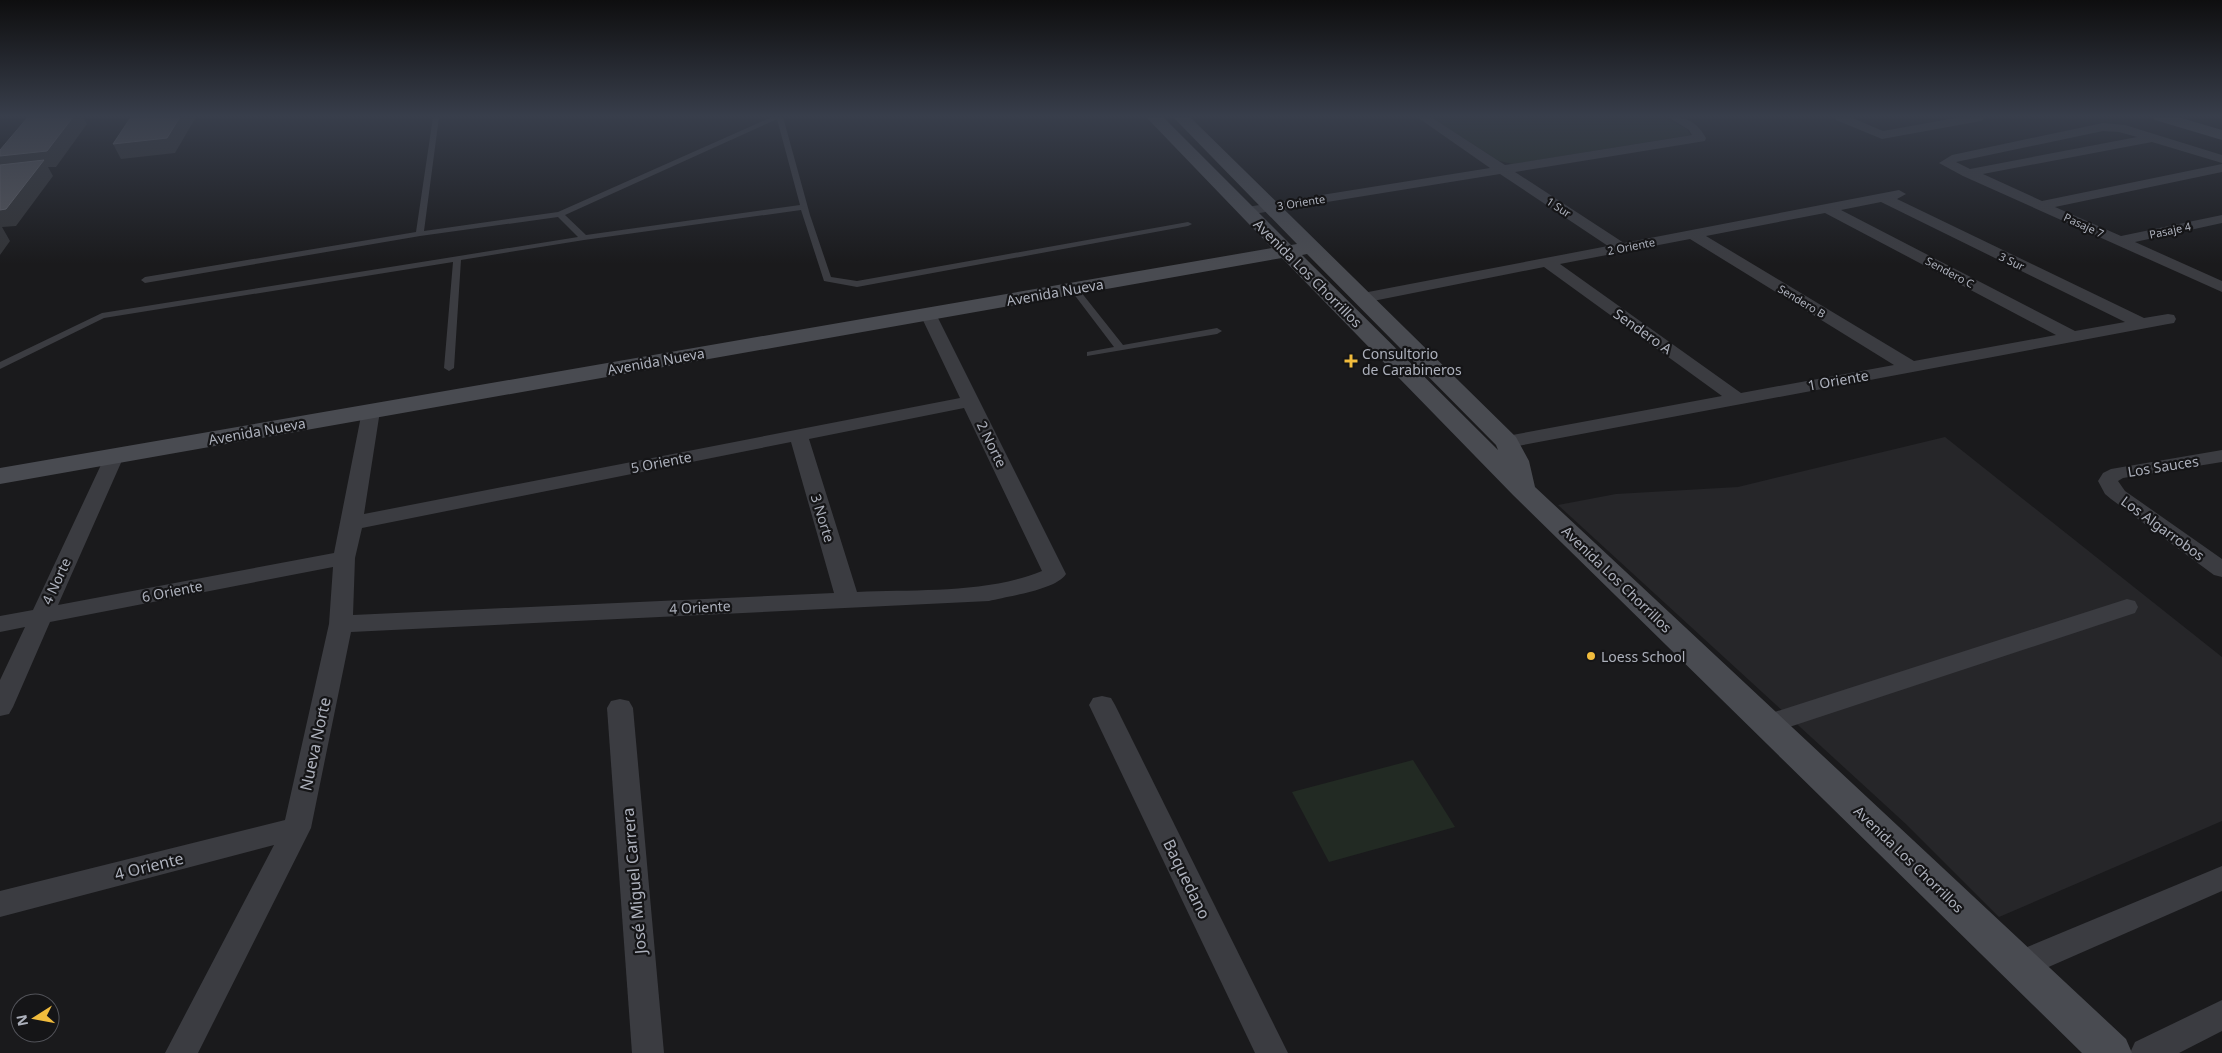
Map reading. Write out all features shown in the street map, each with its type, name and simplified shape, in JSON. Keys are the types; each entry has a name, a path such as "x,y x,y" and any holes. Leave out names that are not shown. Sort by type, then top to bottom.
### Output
{"street":[{"name":"Avenida Los Chorrillos","path":"1203,166 1522,489 2111,1053"},
{"name":"Avenida Los Chorrillos","path":"1230,166 1507,442"},
{"name":"1 Sur","path":"1497,166 1621,248"},
{"name":"3 Oriente","path":"1247,211 1527,166"},
{"name":"Pasaje 7","path":"1953,166 2119,241 2218,282"},
{"path":"1968,173 2004,166"},
{"path":"2042,205 2222,168"},
{"name":"2 Oriente","path":"1363,298 1898,194"},
{"name":"3 Sur","path":"1883,197 2142,324"},
{"name":"Sendero C","path":"1827,208 2073,337"},
{"name":"Pasaje 4","path":"2119,241 2222,219"},
{"name":"Sendero B","path":"1692,234 1911,367"},
{"name":"Avenida Nueva","path":"0,476 1312,247"},
{"name":"Sendero A","path":"1547,262 1738,399"},
{"name":"2 Norte","path":"928,314 1055,574"},
{"name":"1 Oriente","path":"1507,442 2168,319"},
{"name":"5 Oriente","path":"352,523 971,401"},
{"name":"Nueva Norte","path":"181,1053 297,828 341,624 344,558 352,523 371,411"},
{"name":"3 Norte","path":"798,435 848,601"},
{"path":"1507,442 1516,461 1522,489"},
{"name":"4 Norte","path":"0,708 114,456"},
{"name":"Los Sauces","path":"2108,481 2113,474 2222,456"},
{"name":"Los Algarrobos","path":"2108,481 2112,490 2118,495 2222,570"},
{"name":"6 Oriente","path":"0,624 344,558"},
{"name":"4 Oriente","path":"341,624 989,593 1033,583 1055,574"},
{"path":"1768,724 2127,607"},
{"name":"Baquedano","path":"1102,705 1272,1053"},
{"name":"José Miguel Carrera","path":"620,708 648,1053"},
{"name":"4 Oriente","path":"0,904 297,828"},
{"path":"2019,965 2222,878"},
{"path":"2146,1053 2222,1015"}],"lane":[{"path":"420,234 429,166"},
{"path":"145,280 420,234 560,214 668,166"},
{"path":"792,166 827,279 857,284 1188,224"},
{"path":"0,366 102,316 584,238 804,208"},
{"path":"560,214 584,238"},
{"path":"449,368 457,259"},
{"path":"1074,289 1120,348"},
{"path":"1090,354 1217,330"}],"shaded area":[{"path":"1945,437 2222,657 2222,821 1999,917 1907,825 1558,505 1616,494 1738,487"},
{"path":"1413,760 1455,827 1329,862 1292,792"}],"building":[{"path":"0,166 39,166 6,209 0,210"}],"place":[{"name":"Consultorio de Carabineros","path":"1351,361"},
{"name":"Loess School","path":"1591,656"}]}
